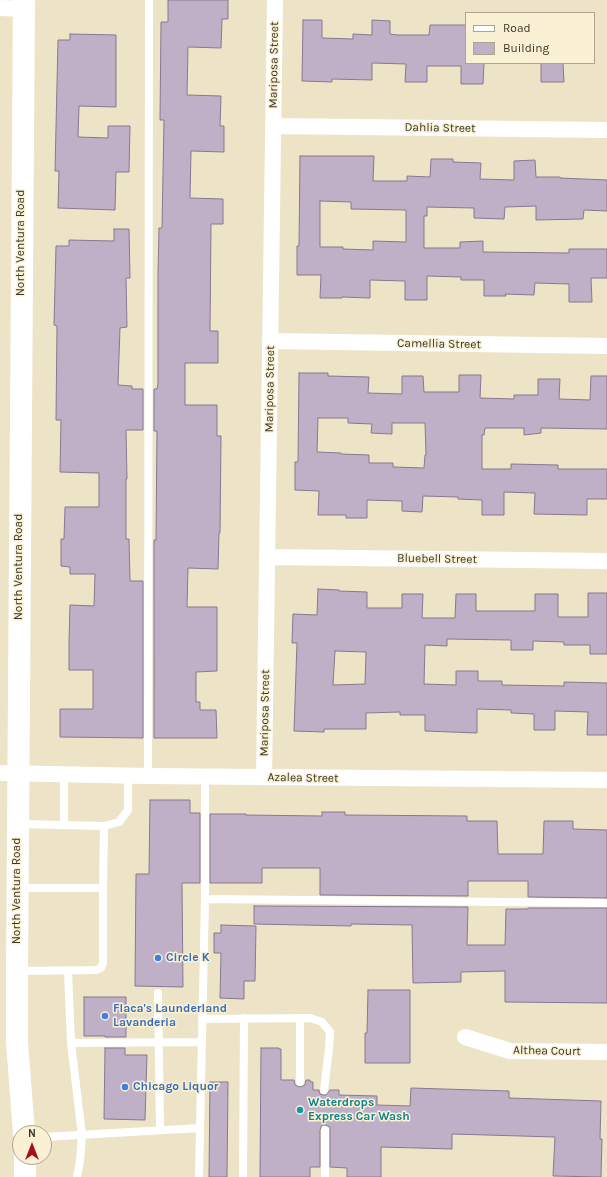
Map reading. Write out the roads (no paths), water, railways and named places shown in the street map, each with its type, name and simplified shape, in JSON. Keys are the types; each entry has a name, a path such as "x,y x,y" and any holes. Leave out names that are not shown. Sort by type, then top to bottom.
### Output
{"main road":[{"name":"North Ventura Road","path":"23,1125 17,1042 18,824 9,773 24,4"},
{"path":"25,1165 26,1177"}],"street":[{"name":"Mariposa Street","path":"264,777 275,0"},
{"path":"0,8 24,4"},
{"name":"Dahlia Street","path":"274,126 607,130"},
{"name":"Camellia Street","path":"270,341 607,346"},
{"name":"Bluebell Street","path":"267,557 607,561"},
{"name":"Azalea Street","path":"9,773 206,777 607,780"},
{"name":"Althea Court","path":"465,1037 510,1051 607,1052"}],"lane":[{"path":"148,776 150,0"},
{"path":"64,774 64,825"},
{"path":"18,824 104,826 119,822 128,810 128,776"},
{"path":"199,1177 206,777"},
{"path":"17,971 96,970 101,968 103,964 104,826"},
{"path":"17,888 104,888"},
{"path":"205,899 607,903"},
{"path":"68,971 71,1043 82,1135 78,1177"},
{"path":"158,993 160,1130"},
{"path":"243,1177 244,1018"},
{"path":"300,1018 300,1082"},
{"path":"202,1019 310,1018 322,1022 330,1032 324,1090"},
{"path":"71,1043 202,1042"},
{"path":"52,1137 200,1128"},
{"path":"325,1130 325,1177"}],"place":[{"name":"Circle K","path":"158,958"},
{"name":"Flaca's Launderland Lavanderia","path":"105,1016"},
{"name":"Chicago Liquor","path":"125,1087"},
{"name":"Waterdrops Express Car Wash","path":"300,1110"}]}
